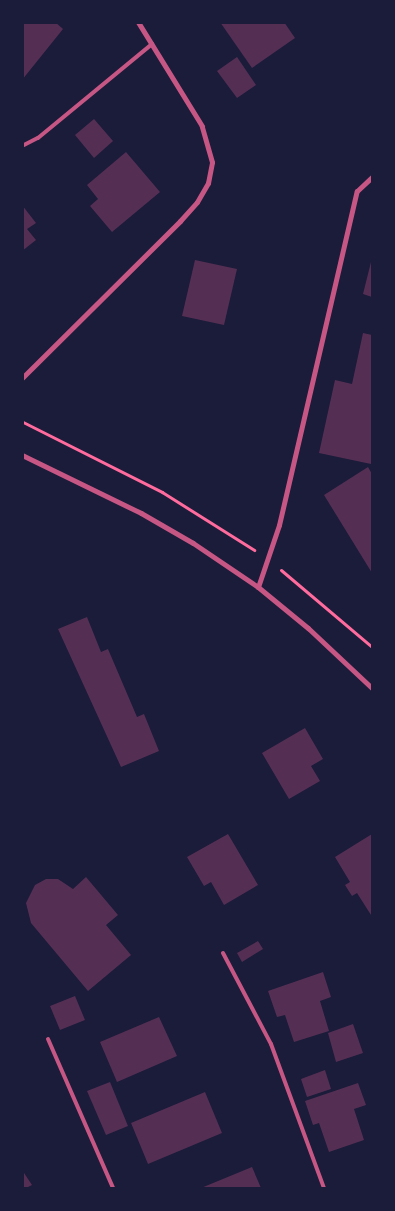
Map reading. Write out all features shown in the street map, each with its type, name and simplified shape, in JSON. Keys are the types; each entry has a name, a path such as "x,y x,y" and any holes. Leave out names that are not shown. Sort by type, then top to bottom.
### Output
{"street":[{"path":"22,378 180,221 197,202 208,183 212,162 205,132 138,22"},
{"path":"258,588 268,559 357,191 372,177"},
{"path":"22,456 141,513 193,543 258,588 308,628 372,688"}],"lane":[{"path":"22,146 38,138 152,44"},
{"path":"223,953 271,1044 324,1188"},
{"path":"48,1039 113,1188"}],"path":[{"path":"23,422 162,492 268,559 372,647"}],"building":[{"path":"22,22 55,22 63,29 22,80"},
{"path":"220,22 284,22 295,38 252,68"},
{"path":"237,57 256,85 237,98 217,71"},
{"path":"94,119 113,141 94,158 75,135"},
{"path":"126,152 160,192 112,232 90,206 98,199 87,185"},
{"path":"22,205 36,223 27,229 36,240 22,251"},
{"path":"372,258 372,297 363,294"},
{"path":"195,260 237,269 224,325 182,316"},
{"path":"363,333 372,335 371,464 319,453 335,380 352,384"},
{"path":"368,467 372,474 372,573 324,495"},
{"path":"87,617 101,652 108,649 137,717 144,714 159,751 121,767 58,629"},
{"path":"305,728 323,759 311,766 320,781 289,799 262,753"},
{"path":"228,834 258,885 224,905 211,882 204,886 187,857"},
{"path":"372,834 371,915 357,893 352,896 345,885 350,882 335,857"},
{"path":"86,877 118,915 106,925 131,955 88,991 31,923 26,903 35,885 46,879 58,879 73,889"},
{"path":"258,941 263,949 242,962 237,953"},
{"path":"323,972 331,997 320,1001 329,1031 294,1042 285,1015 277,1017 268,991"},
{"path":"75,996 85,1020 60,1030 50,1006"},
{"path":"159,1017 177,1056 117,1082 100,1042"},
{"path":"353,1024 363,1053 336,1062 328,1033"},
{"path":"325,1070 331,1089 307,1097 301,1079"},
{"path":"110,1082 128,1126 106,1135 87,1091"},
{"path":"358,1083 366,1105 354,1109 364,1140 329,1152 319,1123 313,1125 305,1101"},
{"path":"205,1092 222,1133 148,1164 131,1123"},
{"path":"252,1167 261,1188 201,1188"},
{"path":"22,1170 32,1185 26,1188 22,1188"}]}
